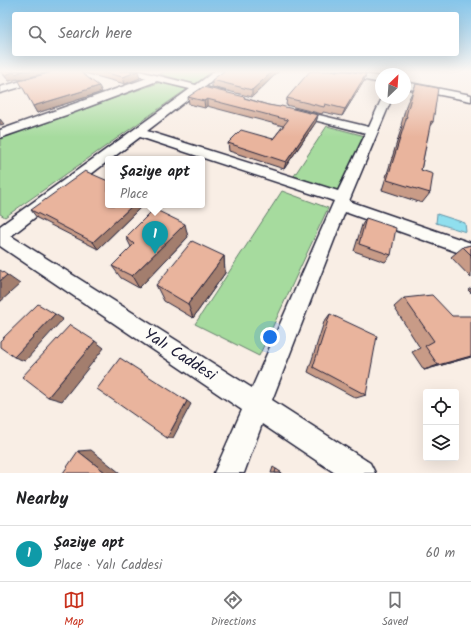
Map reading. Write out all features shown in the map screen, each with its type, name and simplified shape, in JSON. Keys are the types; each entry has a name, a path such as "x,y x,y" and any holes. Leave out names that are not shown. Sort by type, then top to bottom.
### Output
{"street":[{"path":"0,134 116,93"},
{"path":"105,156 191,93"},
{"path":"219,93 236,97"},
{"path":"446,93 471,98"},
{"path":"229,473 341,201 384,104"},
{"path":"282,109 373,131"},
{"path":"137,132 341,201 471,250"},
{"path":"0,236 105,156"},
{"name":"Yalı Caddesi","path":"0,236 360,473"}],"green space":[{"path":"129,93 181,93 5,217 0,214 0,138"},
{"path":"327,126 365,136 337,191 294,176"},
{"path":"282,191 328,208 259,356 195,324"}],"water":[{"path":"437,214 465,223 466,232 436,223"}],"building":[{"path":"26,93 76,93 33,106"},
{"path":"194,93 229,93 268,105 281,106 318,115 286,162 228,143 241,130 273,139 288,120 207,99 204,101 188,97"},
{"path":"291,93 355,93 345,109 325,104 324,107 287,98"},
{"path":"412,93 437,93 433,122 431,121 421,170 433,174 430,193 387,180 409,104 411,104"},
{"path":"85,171 105,180 105,208 130,208 93,242 31,210"},
{"path":"154,209 185,224 132,276 112,266 134,244 126,237"},
{"path":"366,218 396,228 391,255 359,244"},
{"path":"192,241 224,256 188,304 156,285"},
{"path":"471,245 471,255 463,247"},
{"path":"0,270 7,275 0,281"},
{"path":"432,295 452,316 471,316 471,356 438,365 425,346 434,341 404,298"},
{"path":"38,304 55,314 14,357 0,347 0,341"},
{"path":"330,314 377,336 366,395 313,367"},
{"path":"70,325 95,341 48,397 22,377"},
{"path":"120,358 187,401 167,438 97,389"},
{"path":"78,451 106,473 63,473"},
{"path":"276,469 282,473 275,473"}],"place":[{"name":"Şaziye apt","path":"155,254"}]}
